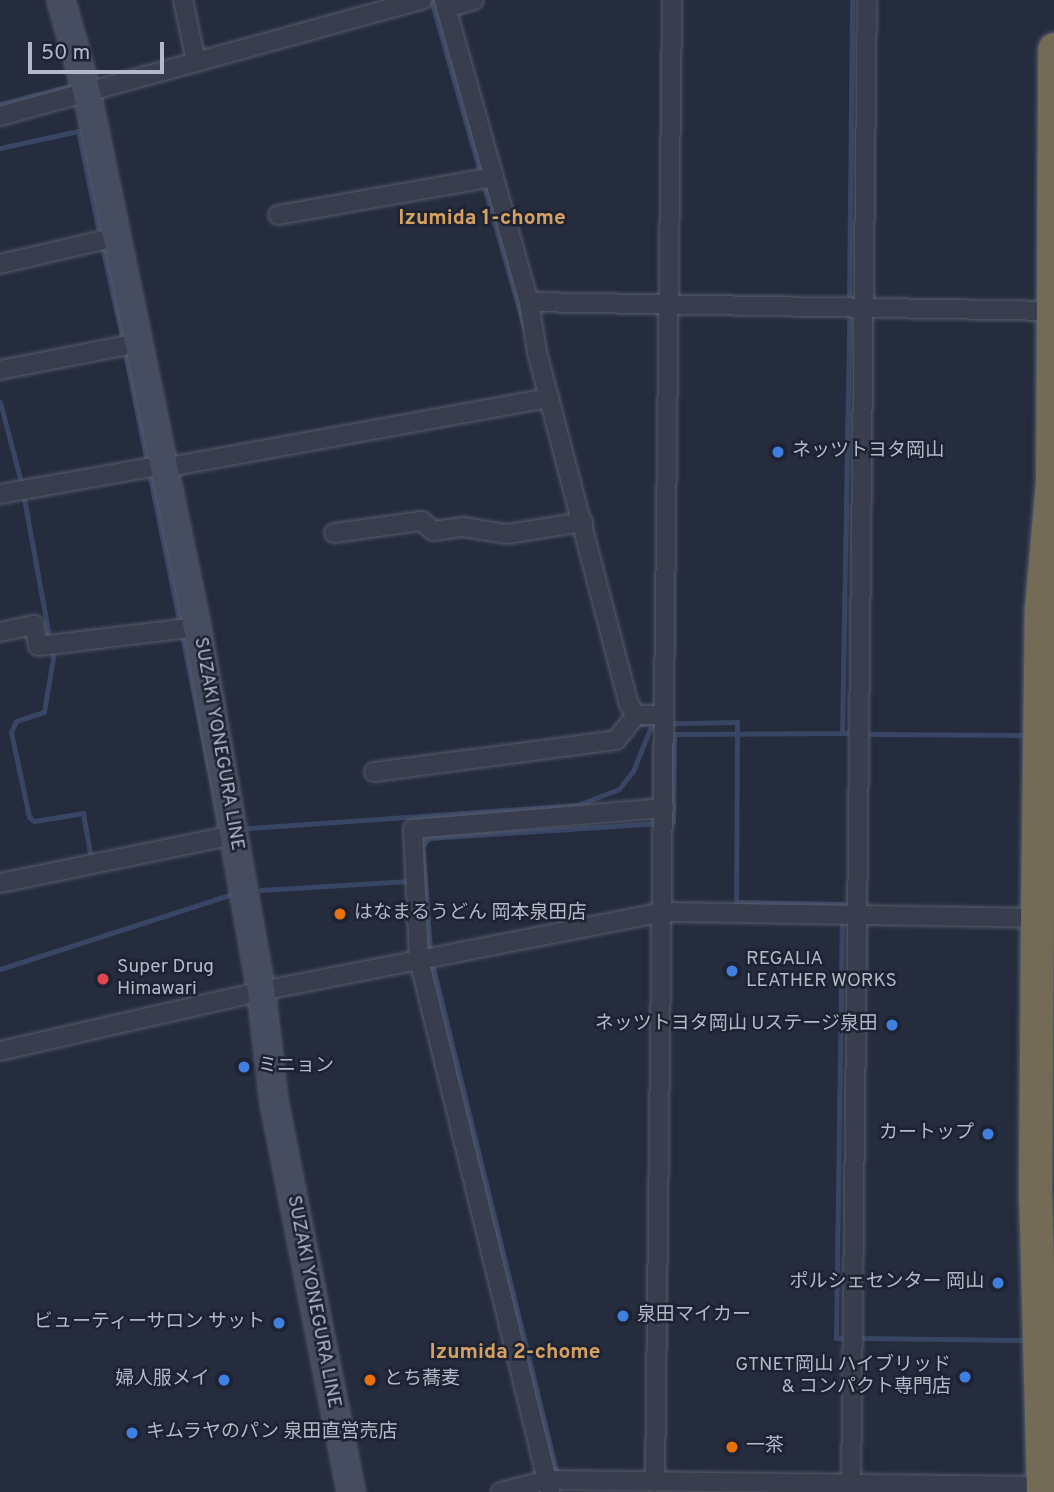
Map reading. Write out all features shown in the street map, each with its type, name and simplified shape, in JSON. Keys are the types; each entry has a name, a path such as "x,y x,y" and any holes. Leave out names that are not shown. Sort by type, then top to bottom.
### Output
{"highway":[{"path":"1047,1488 1035,1196 1041,608 1052,481 1054,49"},
{"path":"1041,1300 1054,1081"}],"main road":[{"name":"SUZAKI YONEGURA LINE","path":"61,0 87,93 137,343 156,467 186,629 234,835 261,991 274,1102 351,1492"}],"street":[{"path":"183,0 195,56"},
{"path":"0,116 87,93 195,56 422,0"},
{"path":"374,772 616,740 632,720 544,399 529,302 487,178 444,4 474,0"},
{"path":"655,1482 664,912 662,721 672,0"},
{"path":"851,1487 854,918 867,0"},
{"path":"278,215 487,178"},
{"path":"0,264 116,237"},
{"path":"529,302 1052,311"},
{"path":"0,370 137,343"},
{"path":"0,494 544,399"},
{"path":"334,533 422,521 433,530 463,527 507,534 577,523"},
{"path":"0,632 34,625 38,646 186,629"},
{"path":"632,720 662,721"},
{"path":"548,1486 419,960 413,829 664,818"},
{"path":"0,883 234,835"},
{"path":"0,1051 261,991 664,912 854,918 1037,918"},
{"path":"501,1492 548,1486 655,1482 1047,1488"}],"waterway":[{"path":"431,0 525,330"},
{"path":"849,295 852,0"},
{"path":"0,104 69,86"},
{"path":"0,148 78,131 98,228"},
{"path":"103,251 122,336"},
{"path":"842,733 849,319"},
{"path":"125,353 221,830"},
{"path":"0,402 21,482 53,658 44,712 16,721 11,732 29,817 34,821 83,813 90,853"},
{"path":"635,724 737,722 736,902 842,904 842,908"},
{"path":"249,828 578,805 619,789 633,771 652,724"},
{"path":"667,822 673,822 674,734 846,733"},
{"path":"871,734 1027,735"},
{"path":"261,890 425,880 422,846 429,838 658,823"},
{"path":"425,880 430,949"},
{"path":"0,969 235,893"},
{"path":"840,1338 836,1338 842,925"},
{"path":"433,967 556,1470"},
{"path":"863,1338 1029,1340"}],"place":[{"name":"ネッツトヨタ岡山","path":"778,452"},
{"name":"はなまるうどん 岡本泉田店","path":"340,914"},
{"name":"REGALIA LEATHER WORKS","path":"732,971"},
{"name":"Super Drug Himawari","path":"103,979"},
{"name":"ネッツトヨタ岡山 Uステージ泉田","path":"892,1025"},
{"name":"ミニョン","path":"244,1067"},
{"name":"カートップ","path":"988,1134"},
{"name":"ポルシェセンター 岡山","path":"998,1283"},
{"name":"泉田マイカー","path":"623,1316"},
{"name":"ビューティーサロン サット","path":"279,1323"},
{"name":"GTNET岡山 ハイブリッド & コンパクト専門店","path":"965,1377"},
{"name":"婦人服メイ","path":"224,1380"},
{"name":"とち蕎麦","path":"370,1380"},
{"name":"キムラヤのパン 泉田直営売店","path":"132,1433"},
{"name":"一茶","path":"732,1447"}],"district":[{"name":"Izumida 1-chome","path":"482,219"},
{"name":"Izumida 2-chome","path":"515,1353"}]}
